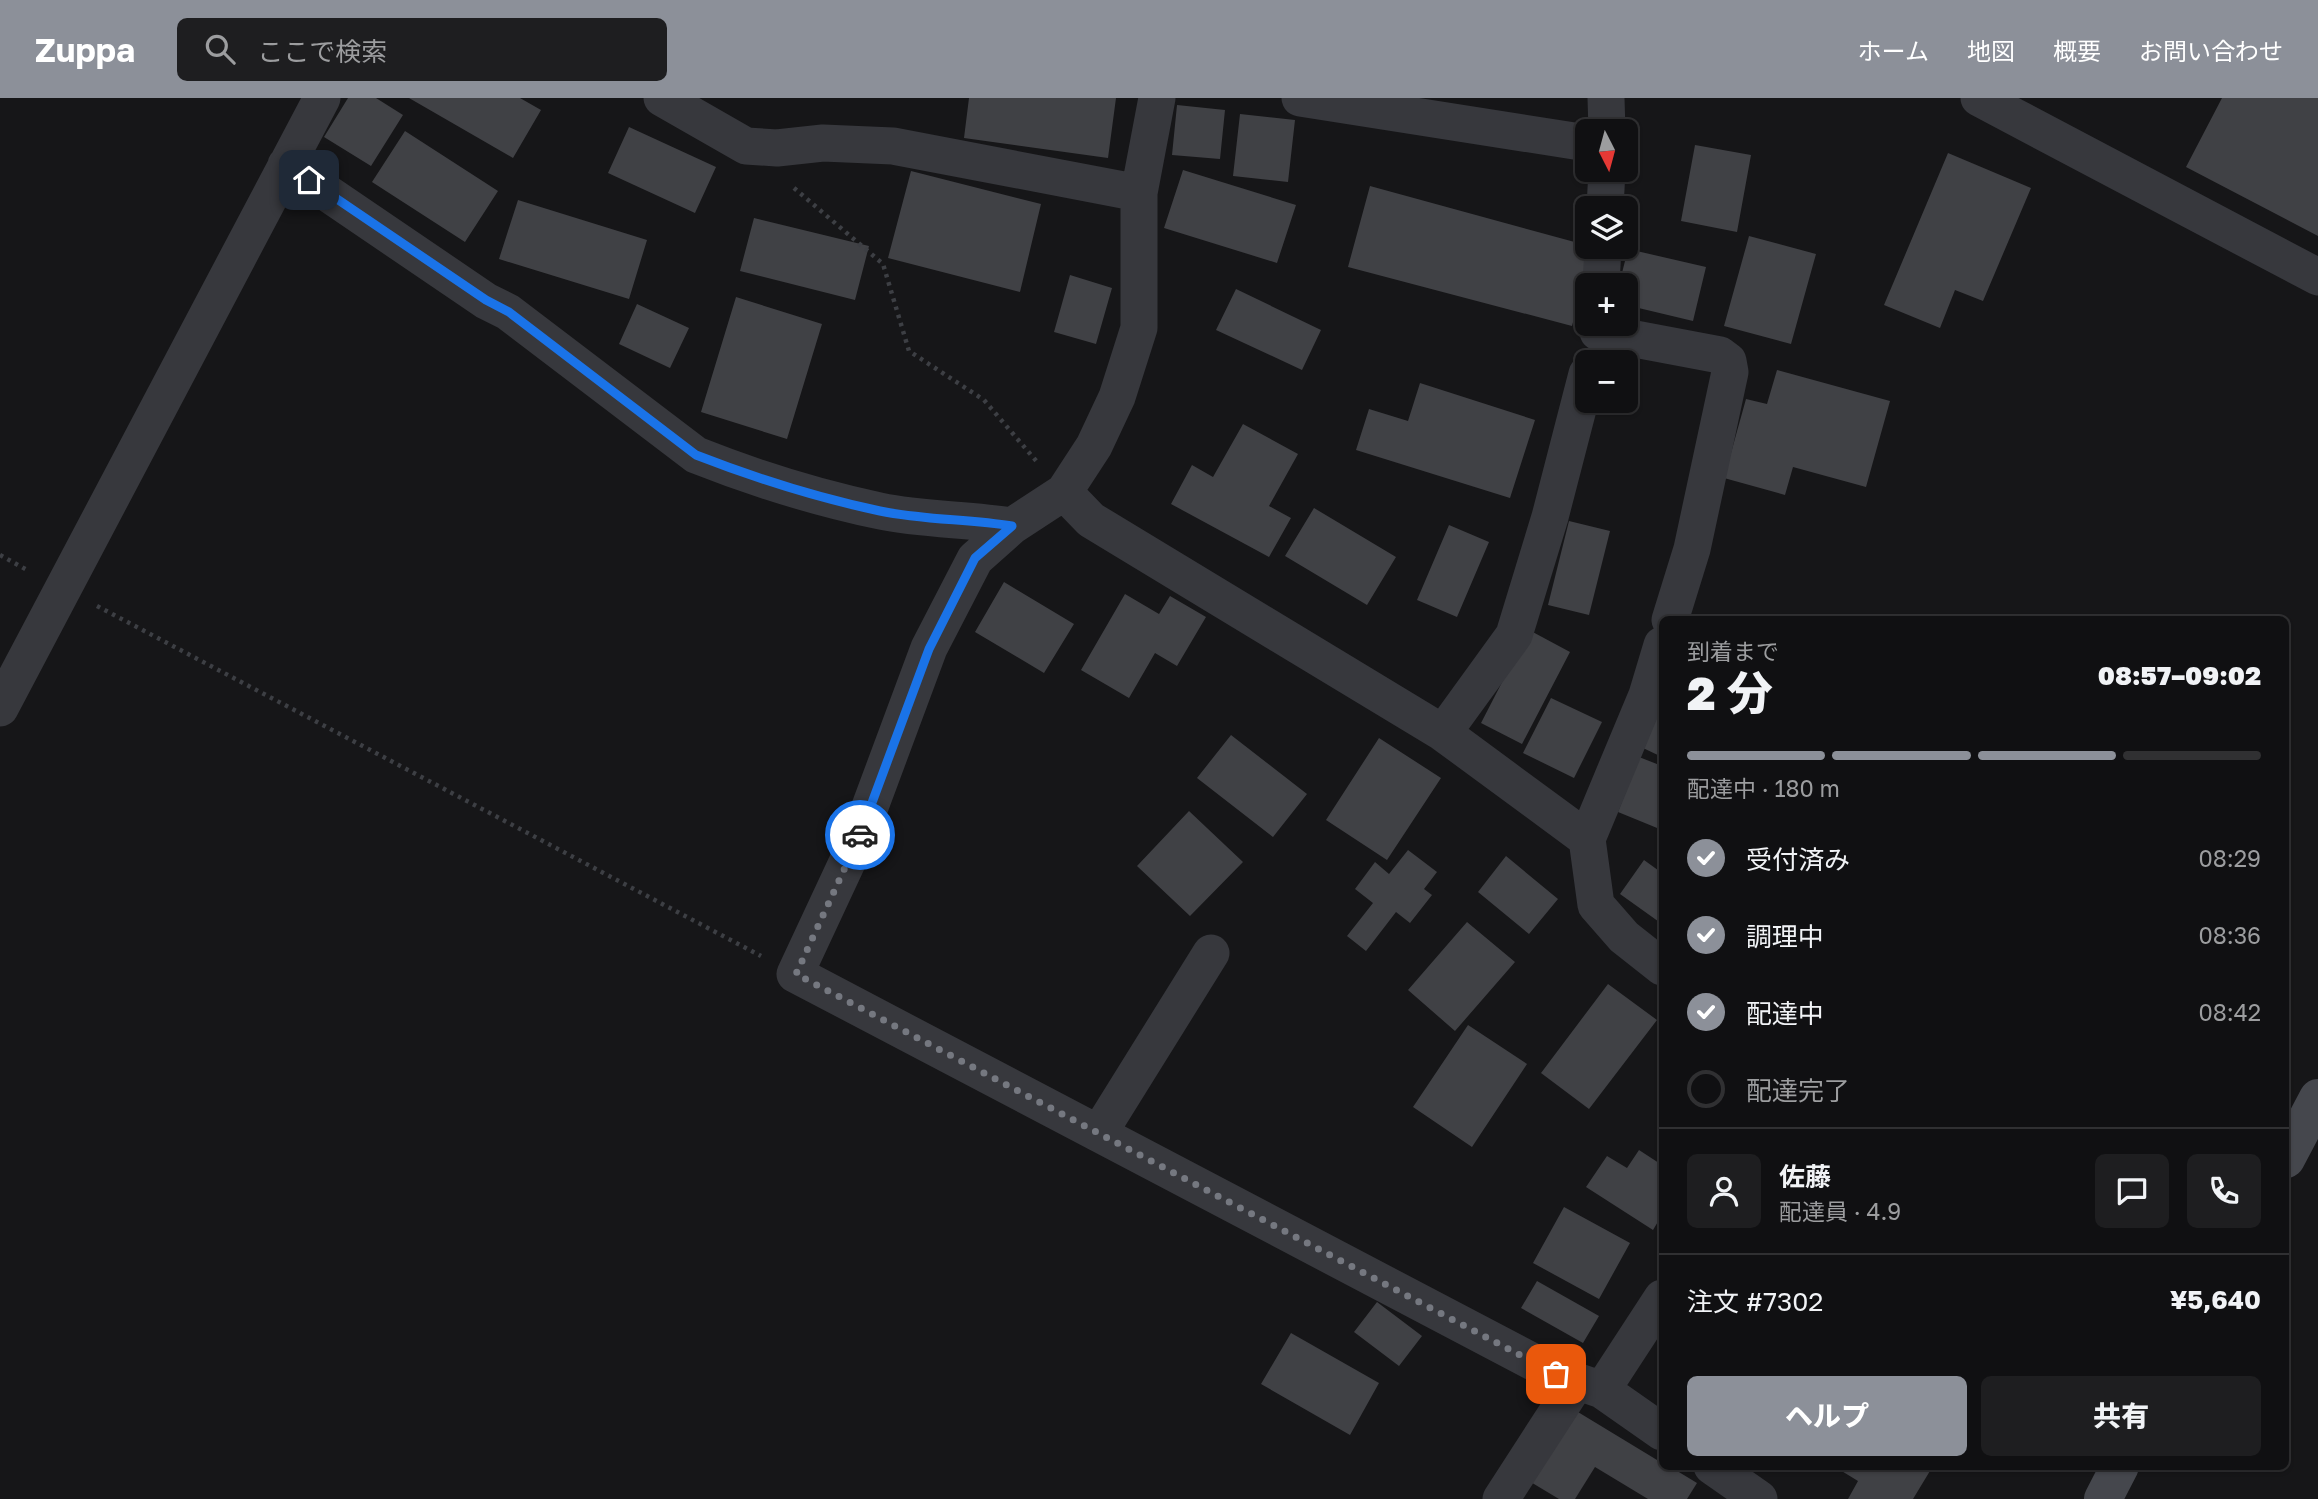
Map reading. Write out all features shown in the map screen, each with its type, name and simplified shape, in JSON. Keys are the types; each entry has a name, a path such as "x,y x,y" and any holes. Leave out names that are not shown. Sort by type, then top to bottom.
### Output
{"street":[{"path":"0,708 322,98"},
{"path":"662,98 746,146 777,148 823,143 893,146 1139,193"},
{"path":"1157,98 1139,193 1139,328 1117,397 1094,446 1064,492 1012,526 975,558 929,649 858,839 796,974 1589,1386 1659,1430"},
{"path":"1300,98 1575,141"},
{"path":"1606,98 1607,119"},
{"path":"1979,98 2318,277"},
{"path":"286,166 486,300 509,312 696,455 727,467 881,511 972,519 1012,526"},
{"path":"1596,339 1720,355 1728,360 1730,372 1692,548 1672,616"},
{"path":"1443,733 1514,635 1550,517 1577,413"},
{"path":"1064,492 1091,520 1443,733 1587,839"},
{"path":"1659,655 1647,695 1587,839 1597,905 1624,937 1659,965"},
{"path":"1099,1133 1211,953"},
{"path":"2289,1153 2318,1098"},
{"path":"1501,1499 1659,1302"},
{"path":"1718,1470 1759,1499"},
{"path":"2103,1499 2118,1470"}],"path":[{"path":"746,146 883,264 909,351 984,400 1064,492"},
{"path":"64,589 796,974"}],"building":[{"path":"348,98 376,98 403,115 371,166 324,137"},
{"path":"409,98 520,98 541,110 513,158"},
{"path":"969,98 1116,98 1108,158 964,138"},
{"path":"2222,98 2318,98 2318,236 2186,167"},
{"path":"1177,105 1225,110 1220,159 1172,155"},
{"path":"1240,114 1295,120 1288,182 1233,176"},
{"path":"629,127 716,167 695,213 608,173"},
{"path":"405,131 498,191 465,242 372,182"},
{"path":"1695,145 1751,155 1737,232 1681,221"},
{"path":"1948,153 2031,188 1983,301 1955,290 1940,328 1884,305"},
{"path":"1183,170 1296,205 1277,263 1164,228"},
{"path":"911,171 1041,204 1020,292 888,258"},
{"path":"1370,186 1575,242 1575,259 1590,259 1586,273 1575,273 1575,315 1572,326 1348,267"},
{"path":"518,200 647,240 629,299 499,259"},
{"path":"754,218 869,246 855,300 740,271"},
{"path":"1749,236 1816,254 1791,344 1724,326"},
{"path":"1638,251 1706,267 1693,321 1638,308 1638,273 1622,273 1626,259 1638,259"},
{"path":"1070,275 1112,288 1096,344 1054,332"},
{"path":"1236,289 1321,330 1302,370 1216,330"},
{"path":"736,297 822,324 787,439 701,412"},
{"path":"637,304 689,328 670,368 619,344"},
{"path":"1777,370 1890,401 1866,487 1793,467 1785,495 1724,478 1746,399 1767,404"},
{"path":"1420,383 1535,420 1510,498 1356,450 1369,409 1408,421"},
{"path":"1243,424 1298,454 1269,506 1291,518 1269,557 1171,504 1192,465 1213,477"},
{"path":"1314,508 1396,557 1367,605 1285,556"},
{"path":"1569,521 1610,531 1589,615 1548,605"},
{"path":"1449,525 1489,542 1457,617 1417,600"},
{"path":"1004,582 1074,624 1044,673 975,632"},
{"path":"1125,594 1159,614 1170,596 1206,617 1177,666 1155,653 1129,698 1081,670"},
{"path":"1529,630 1570,652 1522,744 1481,723"},
{"path":"1551,698 1602,722 1574,778 1523,753"},
{"path":"1659,708 1659,756 1643,748"},
{"path":"1231,735 1307,794 1273,837 1197,778"},
{"path":"1379,738 1441,778 1387,860 1326,820"},
{"path":"1639,757 1659,765 1659,829 1618,812"},
{"path":"1189,811 1243,862 1190,916 1137,866"},
{"path":"1408,850 1437,872 1424,889 1432,895 1410,923 1396,912 1366,951 1347,936 1373,903 1355,889 1375,862 1389,874"},
{"path":"1506,856 1558,899 1529,934 1478,892"},
{"path":"1644,860 1659,871 1659,922 1620,894"},
{"path":"1467,922 1515,962 1455,1031 1408,990"},
{"path":"1608,984 1657,1020 1589,1109 1541,1073"},
{"path":"1468,1025 1527,1064 1472,1147 1413,1107"},
{"path":"1639,1150 1659,1163 1659,1220 1653,1230 1586,1187 1607,1156 1627,1168"},
{"path":"1564,1207 1630,1243 1599,1299 1533,1263"},
{"path":"1537,1281 1599,1316 1583,1343 1521,1308"},
{"path":"1377,1302 1422,1336 1399,1366 1354,1332"},
{"path":"1291,1333 1379,1383 1350,1435 1261,1384"},
{"path":"1573,1409 1659,1461 1659,1470 1676,1470 1697,1483 1687,1499 1648,1499 1595,1467 1575,1499 1559,1499 1529,1481"},
{"path":"1840,1470 1931,1470 1913,1499 1848,1499 1858,1481"}],"way so far":[{"path":"860,835 796,974 1556,1374"}],"route":[{"path":"309,180 486,300 509,312 696,455 812,493 881,511 972,519 1012,526 975,558 929,649 860,835"}]}
